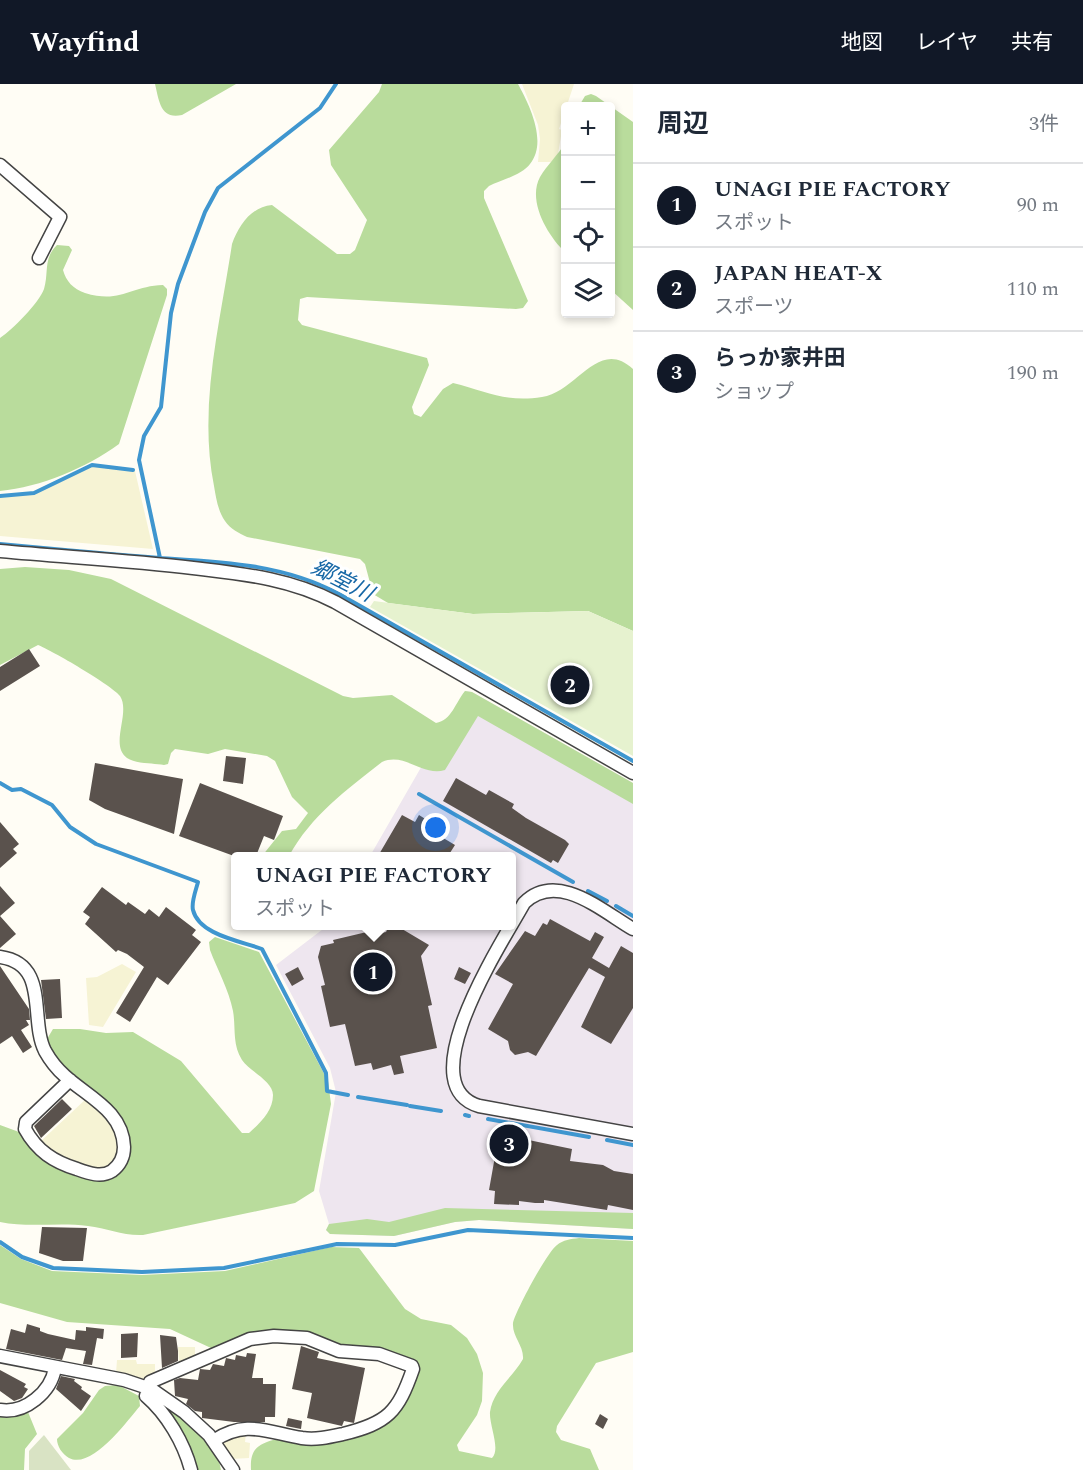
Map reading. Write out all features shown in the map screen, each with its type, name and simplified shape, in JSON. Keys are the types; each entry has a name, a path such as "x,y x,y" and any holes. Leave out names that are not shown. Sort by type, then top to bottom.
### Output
{"street":[{"path":"0,165 60,218 39,258"},
{"path":"0,551 230,572 275,579 306,588 335,602 633,773"},
{"path":"516,918 524,903 531,896 549,889 569,892 633,929"},
{"path":"509,930 469,1005 456,1047 452,1080 462,1098 479,1107 633,1134"},
{"path":"0,957 13,961 32,978 41,1040 54,1065 106,1108 121,1131 123,1156 120,1163 108,1173 92,1174 58,1163 45,1155 25,1129 26,1122 70,1080"},
{"path":"191,1470 182,1445 164,1413 146,1396 150,1382 250,1339 274,1336 307,1338 339,1351 379,1354 412,1366 413,1369 395,1409 371,1427 313,1439 258,1428 240,1428 213,1441"},
{"path":"0,1356 124,1380 147,1387 184,1412 213,1441 232,1470"},
{"path":"0,1410 15,1411 30,1404 42,1391 55,1368"}],"shaded area":[{"path":"522,84 574,84 568,102 561,102 559,129 561,136 558,154 551,162 538,162 540,139 538,125"},
{"path":"92,466 135,471 153,549 0,536 0,497 34,494"},
{"path":"465,691 472,692 633,783 633,1229 479,1220 455,1222 394,1236 330,1234 326,1230 329,1224 319,1191 336,1092 330,1068 276,965 322,930 516,930 516,852 372,852"},
{"path":"122,964 136,972 103,1027 89,1025 86,978 97,977"},
{"path":"87,1098 103,1111 117,1132 119,1155 112,1166 100,1170 60,1159 40,1142"},
{"path":"178,1347 195,1347 195,1357 179,1364"},
{"path":"117,1360 136,1360 137,1364 155,1364 155,1374 143,1379 116,1373"},
{"path":"246,1433 245,1442 250,1443 249,1458 231,1459 221,1445 222,1441"}],"green space":[{"path":"155,84 236,84 182,115 175,116 165,112"},
{"path":"382,84 518,84 535,123 537,145 535,155 522,171 489,186 484,191 484,198 528,301 523,308 516,309 307,297 300,299 298,320 302,325 427,358 429,365 412,407 414,414 421,417 443,389 453,383 507,397 542,397 555,393 598,362 609,359 620,361 633,369 633,631 588,611 473,614 388,603 373,594 365,564 360,559 247,537 229,526 221,513 210,456 208,426 212,365 232,244 238,230 252,213 272,205 337,254 350,254 355,250 367,220 331,165 329,150 379,92"},
{"path":"591,94 605,102 581,102 585,96"},
{"path":"615,109 633,122 633,310 615,294"},
{"path":"561,148 561,247 541,218 536,197 540,177"},
{"path":"57,245 69,246 72,250 63,270 71,284 85,293 108,297 163,285 167,289 167,295 119,444 92,461 47,481 0,491 0,338 25,316 41,295 48,260"},
{"path":"25,567 69,570 111,579 343,696 353,698 392,695 436,723 450,715 465,691 472,692 633,783 633,804 478,716 445,770 429,770 398,760 382,762 319,816 292,852 265,852 282,831 296,829 308,813 292,797 275,761 267,756 225,749 208,754 175,749 171,753 168,764 164,765 127,758 120,745 123,703 115,691 38,645 0,665 0,569"},
{"path":"374,601 473,614 588,611 633,631 633,756 370,607"},
{"path":"215,937 259,952 328,1081 331,1104 314,1191 295,1203 143,1235 77,1225 22,1225 0,1222 0,1125 19,1132 42,1158 56,1167 91,1178 110,1177 127,1139 52,1055 47,1039 53,1029 80,1029 106,1033 133,1032 181,1061 242,1133 249,1133 265,1116 271,1106 272,1090 245,1064 239,1054 231,1003 210,950 209,942"},
{"path":"445,1208 633,1213 633,1229 479,1220 455,1222 394,1236 330,1234 326,1230 329,1224 367,1219 389,1222"},
{"path":"579,1238 633,1241 633,1352 596,1363 557,1426 556,1432 561,1440 590,1449 599,1470 251,1470 251,1458 255,1450 273,1440 349,1435 378,1429 397,1414 411,1389 418,1370 308,1333 211,1348 170,1329 67,1322 0,1303 0,1245 21,1259 52,1271 142,1275 225,1271 331,1247 359,1248 405,1309 421,1319 451,1325 467,1338 477,1354 483,1373 482,1401 477,1415 457,1445 459,1451 492,1458 495,1443 490,1417 492,1404 499,1390 523,1359 522,1349 513,1328 515,1317 532,1282 552,1250 562,1242"},
{"path":"118,1385 139,1396 140,1406 98,1451 78,1460 66,1456 59,1447 57,1439 83,1413 99,1390 105,1386"},
{"path":"170,1408 194,1427 209,1443 219,1460 221,1470 194,1470 166,1411"},
{"path":"28,1412 37,1434 25,1449 24,1470 0,1470 0,1415"},
{"path":"44,1435 71,1470 29,1470 29,1451"}],"building":[{"path":"29,649 40,666 0,691 0,667"},
{"path":"226,756 246,758 243,784 223,781"},
{"path":"95,763 183,779 174,834 105,809 89,800"},
{"path":"456,778 486,795 489,790 514,804 512,808 526,818 565,840 569,844 558,863 553,860 551,863 443,801"},
{"path":"200,783 283,816 274,840 264,836 258,852 231,852 231,855 179,836"},
{"path":"402,815 415,822 419,815 438,827 435,833 455,845 451,852 380,852"},
{"path":"0,822 19,844 13,849 17,853 0,868"},
{"path":"0,886 15,903 0,916"},
{"path":"102,887 126,905 128,902 145,914 149,909 159,917 166,907 196,930 192,935 201,942 168,985 157,977 130,1022 116,1013 144,967 127,954 118,950 116,952 85,924 90,917 83,912"},
{"path":"0,916 16,934 0,948"},
{"path":"550,919 590,941 595,932 604,937 592,958 609,968 621,946 633,953 633,1008 611,1044 581,1027 605,977 589,968 536,1056 528,1052 515,1055 510,1050 508,1041 488,1029 513,984 495,974 525,931 535,936 543,923 547,925"},
{"path":"387,930 404,930 429,945 421,956 432,1005 428,1006 437,1048 400,1056 404,1073 394,1075 391,1065 373,1070 371,1063 355,1066 345,1024 330,1027 321,986 325,985 318,957 321,946 334,943 333,940 371,931 372,935"},
{"path":"0,966 29,1009 30,1020 26,1020 29,1025 21,1030 32,1047 23,1053 12,1036 0,1044"},
{"path":"298,967 304,979 292,986 285,974"},
{"path":"459,967 471,973 465,984 454,979"},
{"path":"60,979 62,1018 46,1019 41,980"},
{"path":"62,1099 72,1109 41,1138 34,1126"},
{"path":"499,1134 572,1149 570,1161 603,1165 614,1171 633,1174 633,1210 608,1205 607,1210 544,1200 544,1203 519,1201 519,1205 494,1204 495,1191 489,1190"},
{"path":"42,1227 87,1228 83,1261 63,1261 39,1253"},
{"path":"27,1324 40,1328 40,1331 48,1334 75,1340 76,1330 86,1331 86,1327 104,1329 103,1339 97,1338 92,1365 83,1364 86,1351 66,1348 62,1360 6,1349 11,1329 25,1333"},
{"path":"138,1333 137,1357 121,1358 121,1334"},
{"path":"160,1335 176,1337 178,1351 178,1361 162,1368"},
{"path":"301,1346 319,1352 317,1358 365,1368 354,1423 344,1421 342,1426 307,1418 312,1393 292,1389"},
{"path":"247,1353 256,1354 252,1378 263,1378 263,1384 276,1384 275,1417 265,1417 265,1422 234,1422 202,1418 202,1412 195,1411 186,1404 188,1399 175,1396 174,1380 180,1378 198,1380 200,1369 210,1370 213,1364 224,1366 226,1358 235,1360 236,1355 246,1357"},
{"path":"0,1370 26,1384 24,1387 28,1389 22,1398 14,1401 0,1391"},
{"path":"61,1376 75,1379 74,1381 82,1387 81,1389 91,1396 81,1411 56,1389"},
{"path":"600,1414 608,1419 603,1429 595,1424"},
{"path":"288,1418 302,1421 301,1429 286,1426"}],"waterway":[{"path":"160,558 139,460 144,436 161,407 171,313 178,284 205,212 218,188 320,108 336,84"},
{"path":"0,496 34,493 92,465 133,470"},
{"name":"郷堂川","path":"0,544 230,563 296,576 339,594 633,761"},
{"path":"0,783 12,790 21,789 52,805 70,827 96,844 198,882 193,903 197,919 203,926 222,936 262,949 326,1073 327,1091 348,1095"},
{"path":"419,794 573,882"},
{"path":"588,891 607,901"},
{"path":"616,906 633,916"},
{"path":"358,1097 407,1105"},
{"path":"410,1106 441,1111"},
{"path":"465,1115 469,1116"},
{"path":"488,1119 589,1137"},
{"path":"607,1140 633,1145"},
{"path":"0,1242 22,1257 53,1268 142,1272 224,1268 337,1244 395,1245 468,1230 633,1238"}],"place":[{"name":"JAPAN HEAT-X","path":"570,685"},
{"name":"UNAGI PIE FACTORY","path":"373,972"},
{"name":"らっか家井田","path":"509,1144"}]}
